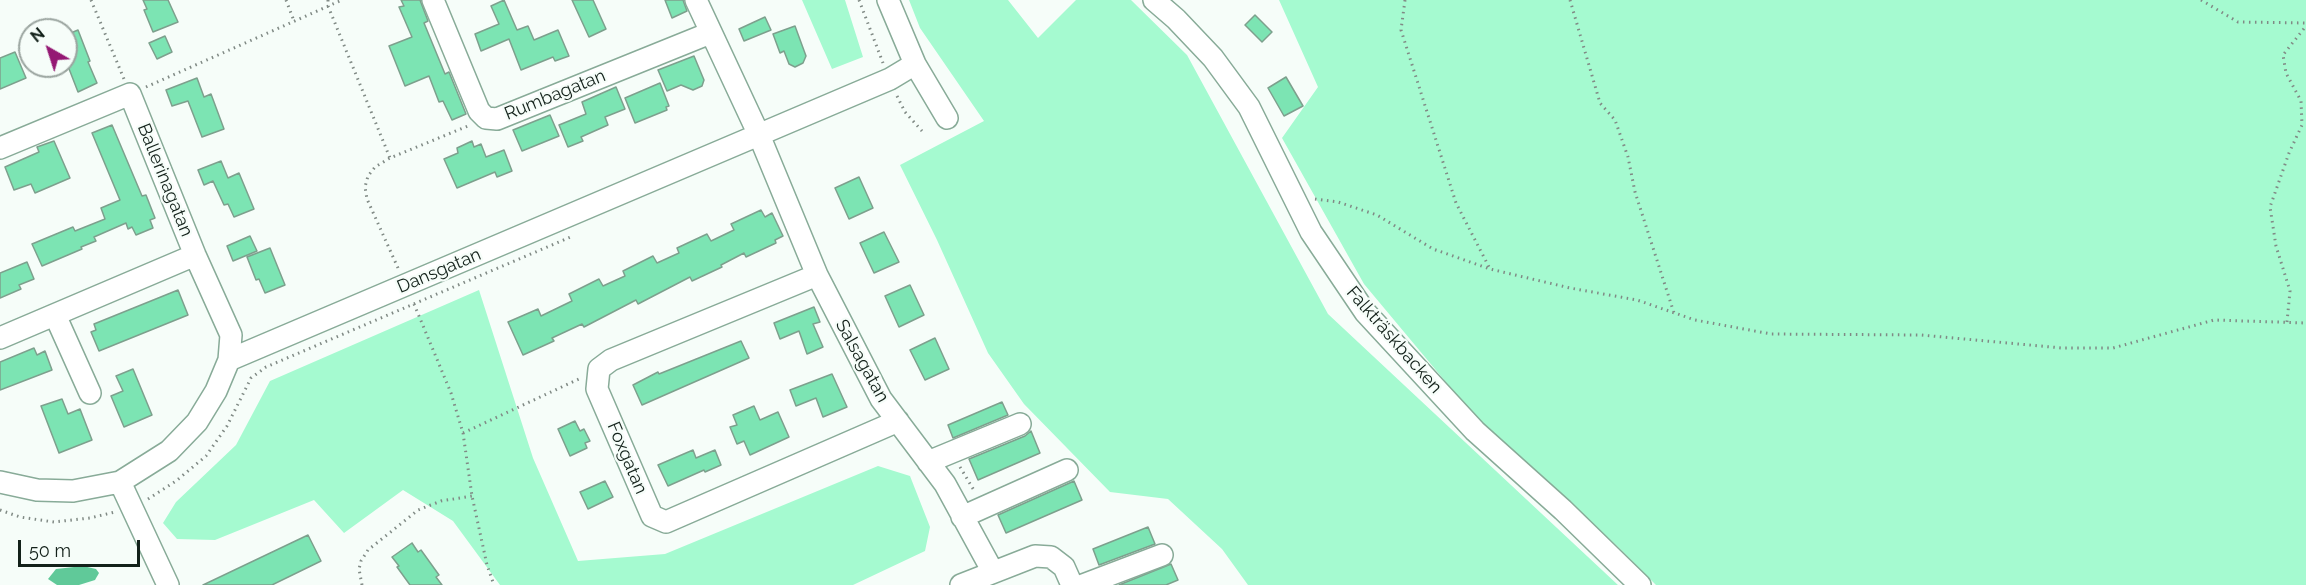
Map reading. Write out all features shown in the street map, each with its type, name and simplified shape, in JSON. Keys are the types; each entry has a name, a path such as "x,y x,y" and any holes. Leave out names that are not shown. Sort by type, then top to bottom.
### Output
{"street":[{"name":"Rumbagatan","path":"433,0 479,111 486,118 497,119 710,33"},
{"path":"696,0 759,135"},
{"path":"888,0 915,64 947,118"},
{"name":"Falkträskbacken","path":"1154,0 1176,19 1213,58 1249,107 1311,232 1365,312 1475,431 1563,510 1640,585"},
{"name":"Dansgatan","path":"229,360 410,294 759,135 890,79 915,64"},
{"path":"0,148 130,94"},
{"name":"Ballerinagatan","path":"0,338 195,255 130,94"},
{"name":"Salsagatan","path":"759,135 817,275 880,399 945,484 993,572"},
{"path":"0,482 37,490 73,491 120,482 169,451 198,422 216,391 229,360 231,335 195,255"},
{"path":"599,369 611,360 817,275"},
{"path":"55,315 90,393"},
{"name":"Foxgatan","path":"599,369 597,389 652,516 666,522 898,421"},
{"path":"928,462 1020,424"},
{"path":"962,517 1067,470"},
{"path":"120,482 168,585"},
{"path":"1083,585 1162,555"},
{"path":"961,585 1035,556 1051,557 1064,567 1072,585"}],"path":[{"path":"91,0 130,94 342,0"},
{"path":"286,0 294,21"},
{"path":"328,0 328,6 390,158"},
{"path":"1405,0 1401,30 1456,203 1490,268"},
{"path":"1570,0 1600,102 1615,120 1629,157 1635,192 1674,313"},
{"path":"2200,0 2238,22 2306,25"},
{"path":"2287,322 2290,291 2276,246 2270,207 2302,124 2301,101 2286,73 2283,55 2306,25"},
{"path":"486,118 390,158 375,167 368,176 365,187 367,200 410,294 451,393 463,433 472,496 487,566 494,585"},
{"path":"1292,196 1338,202 1377,215 1433,249 1490,268 1570,288 1637,300 1695,320 1770,334 1921,335 2062,348 2113,348 2214,320 2306,323"},
{"path":"0,510 20,517 54,522 90,518 133,508 176,481 206,456 227,426 250,378 266,367 410,294 579,233"},
{"path":"463,433 599,369"},
{"path":"950,453 970,482 983,507"},
{"path":"362,585 358,569 361,561 377,543 418,510 441,501 472,496"}],"shaded area":[{"path":"802,0 845,0 863,57 832,69"},
{"path":"909,0 1008,0 1038,38 1076,0 1131,0 1187,55 1328,314 1618,585 1248,585 1222,549 1168,499 1110,492 1024,404 988,353 900,165 984,121 920,28"},
{"path":"1279,0 2306,0 2306,585 1656,585 1618,547 1475,417 1364,284 1282,138 1318,87"},
{"path":"479,290 533,458 578,561 665,554 878,466 910,476 930,527 925,551 853,585 500,585 453,521 403,490 344,533 314,500 215,540 177,539 163,523 176,502 236,445 270,381"},
{"path":"83,566 96,569 99,573 95,580 79,585 57,585 48,579 56,569"}],"building":[{"path":"143,0 168,0 178,22 153,32 144,10 147,9"},
{"path":"401,0 420,0 428,21 424,23 445,74 449,72 466,114 452,120 443,101 439,102 429,76 405,86 389,46 412,37 399,7 404,6"},
{"path":"504,0 517,30 528,26 534,40 558,30 569,56 555,61 553,57 521,70 509,39 481,51 475,34 499,24 491,6"},
{"path":"572,0 593,0 606,29 589,37"},
{"path":"665,0 683,0 687,11 672,18"},
{"path":"1255,15 1272,32 1262,42 1245,25"},
{"path":"765,17 771,30 744,41 739,29"},
{"path":"795,26 806,56 803,63 795,67 789,64 784,51 780,53 773,34"},
{"path":"78,30 97,83 78,92 73,78 78,78"},
{"path":"165,36 172,52 157,59 149,43"},
{"path":"15,52 18,59 18,78 26,78 0,89 0,58"},
{"path":"694,56 704,80 702,86 693,90 681,85 667,91 658,70"},
{"path":"1286,77 1303,106 1284,116 1268,88"},
{"path":"197,78 204,97 211,94 224,129 202,137 188,101 172,106 166,90"},
{"path":"660,83 669,106 666,107 667,110 635,123 625,98"},
{"path":"616,87 625,109 605,117 608,125 581,137 583,141 568,147 559,125 586,114 582,102"},
{"path":"550,115 559,136 522,151 513,130"},
{"path":"112,125 142,196 146,195 155,218 150,220 153,228 136,235 132,227 128,229 126,223 94,237 96,241 81,247 82,249 42,266 32,244 73,227 75,231 105,219 101,208 120,200 92,133"},
{"path":"54,141 70,178 35,193 31,184 14,190 5,167 39,152 37,147"},
{"path":"472,141 474,147 481,144 486,157 504,150 512,171 497,177 495,172 457,188 444,159 458,153 457,148"},
{"path":"221,161 228,178 239,173 254,209 234,217 228,204 224,205 213,181 204,185 198,170"},
{"path":"859,177 873,208 849,219 835,188"},
{"path":"761,210 765,217 772,213 783,236 775,240 776,243 746,257 744,253 721,265 722,267 692,281 690,277 638,304 636,300 584,327 582,324 552,338 554,341 523,355 508,322 538,309 541,316 572,301 569,294 599,279 603,286 625,276 623,271 653,256 657,263 679,253 677,248 707,234 711,241 734,230 731,224"},
{"path":"884,232 899,262 874,273 860,243"},
{"path":"250,236 257,251 233,261 227,246"},
{"path":"270,248 285,285 265,293 259,279 256,280 247,257"},
{"path":"27,262 34,279 19,285 21,289 0,298 0,273"},
{"path":"910,285 924,315 899,327 885,296"},
{"path":"178,290 188,315 99,351 91,332 96,330 94,324"},
{"path":"814,307 820,322 813,324 823,347 807,354 799,331 780,339 774,323"},
{"path":"935,338 949,369 925,380 910,350"},
{"path":"741,341 749,358 642,405 633,385 658,372 659,374"},
{"path":"34,348 37,355 45,351 52,370 0,390 0,362"},
{"path":"133,369 152,415 124,427 111,396 123,391 116,376"},
{"path":"832,374 847,407 823,417 816,398 796,406 790,390"},
{"path":"62,399 68,414 80,409 92,440 59,453 41,406"},
{"path":"1002,402 1008,415 953,438 948,425"},
{"path":"754,406 760,420 778,412 789,437 750,455 744,441 737,444 730,427 737,425 733,415"},
{"path":"575,421 580,431 584,429 590,441 585,443 587,448 570,456 558,429"},
{"path":"1031,431 1040,453 978,480 969,459 1025,436"},
{"path":"693,450 696,458 715,450 721,465 668,486 658,465"},
{"path":"605,481 613,497 588,509 580,492"},
{"path":"1074,481 1082,500 1006,533 998,515"},
{"path":"1148,527 1155,544 1099,565 1093,549"},
{"path":"308,535 321,561 272,585 203,585"},
{"path":"412,543 418,552 421,550 439,575 436,577 442,585 410,585 397,567 399,566 392,557"},
{"path":"1171,564 1178,580 1166,585 1119,585"}]}
